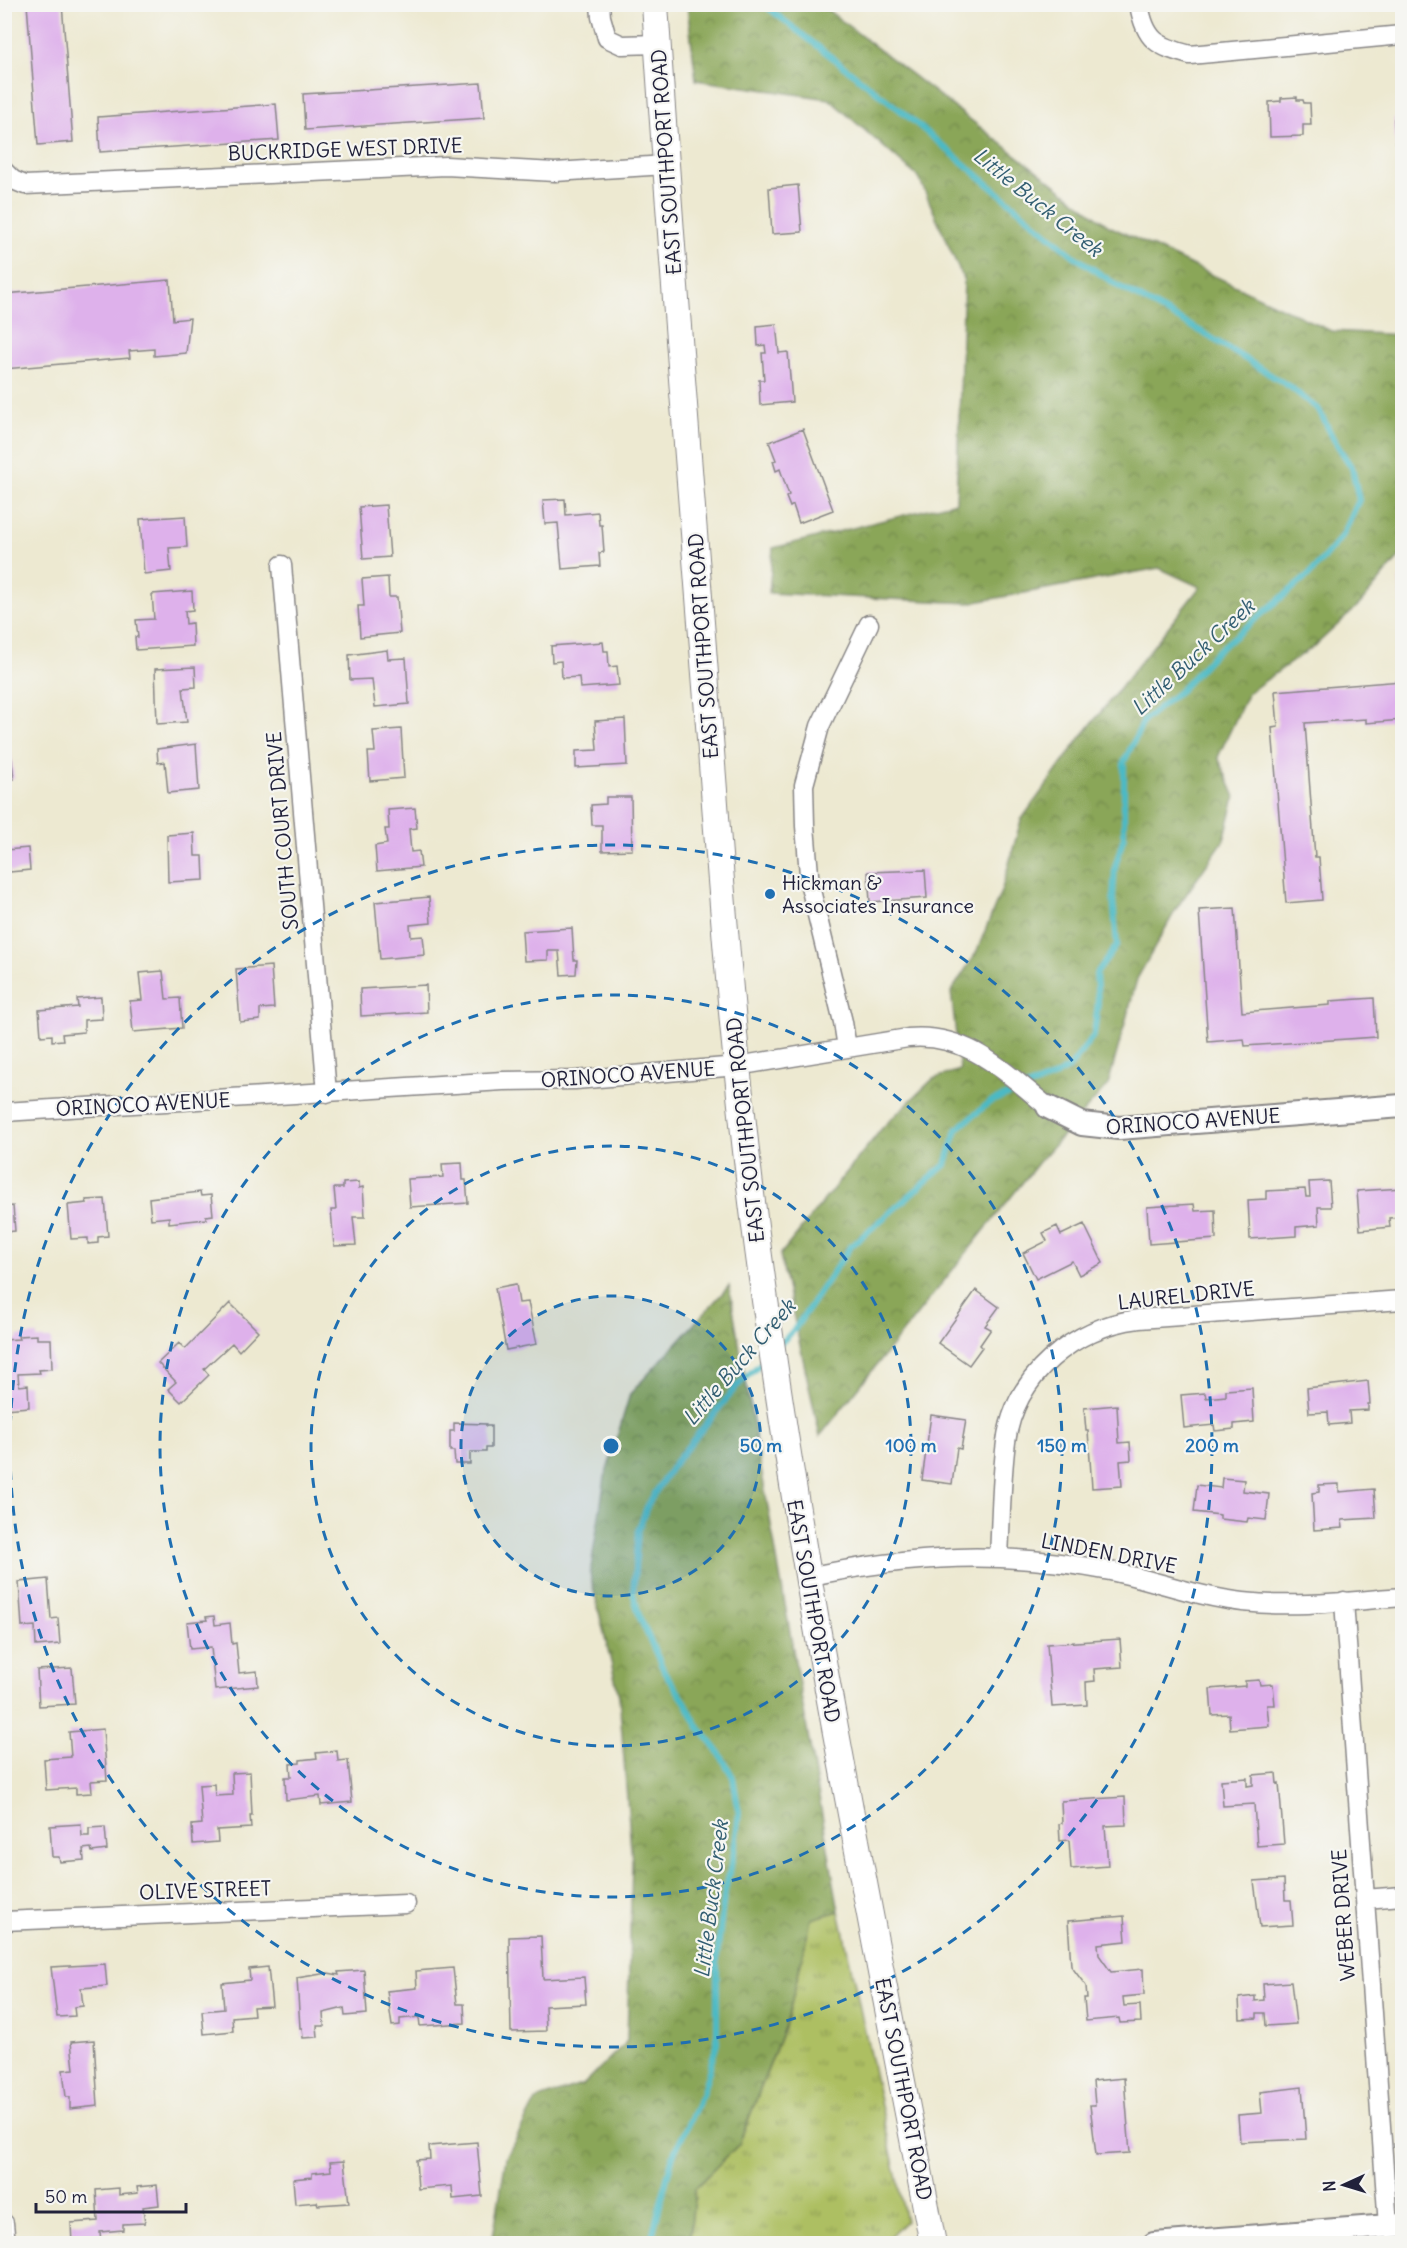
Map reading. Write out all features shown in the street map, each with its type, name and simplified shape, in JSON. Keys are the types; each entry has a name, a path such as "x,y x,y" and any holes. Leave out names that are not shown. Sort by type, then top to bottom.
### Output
{"main road":[{"name":"EAST SOUTHPORT ROAD","path":"655,4 737,1066 766,1305 807,1577 933,2244"}],"street":[{"path":"600,4 600,17 607,38 622,45 658,44"},
{"path":"1139,4 1144,28 1151,39 1166,48 1190,55 1402,35"},
{"name":"BUCKRIDGE WEST DRIVE","path":"4,171 13,180 25,185 446,166 555,172 666,165"},
{"name":"SOUTH COURT DRIVE","path":"282,565 327,1093"},
{"path":"847,1048 843,1022 810,886 804,785 820,726 869,624"},
{"name":"ORINOCO AVENUE","path":"4,1112 503,1081 574,1080 737,1066 908,1038 932,1037 955,1042 984,1055 1048,1107 1082,1124 1119,1128 1402,1106"},
{"name":"LAUREL DRIVE","path":"999,1557 1006,1440 1013,1414 1025,1389 1042,1367 1070,1344 1094,1330 1138,1319 1402,1300"},
{"name":"LINDEN DRIVE","path":"807,1577 903,1560 999,1557 1045,1561 1109,1571 1208,1596 1245,1602 1293,1604 1402,1597"},
{"name":"WEBER DRIVE","path":"1344,1601 1365,1899 1395,2226"},
{"path":"1365,1899 1402,1896"},
{"name":"OLIVE STREET","path":"4,1921 406,1904"},
{"path":"4,2223 6,2244"},
{"path":"1154,2244 1395,2226"}],"green space":[{"path":"687,5 821,5 1109,226 1331,331 1402,335 1402,554 1360,604 1317,644 1248,693 1218,757 1235,797 1224,840 1178,906 1137,979 1108,1085 1039,1162 820,1436 780,1255 883,1127 933,1079 960,1070 951,992 976,953 1002,889 1021,820 1081,737 1200,587 1159,568 970,603 769,593 773,548 956,502 964,281 919,178 829,99 696,80"},
{"path":"729,1286 839,1911 811,1919 788,2017 739,2144 695,2188 689,2243 492,2243 506,2158 536,2100 584,2084 627,2041 632,1862 619,1696 590,1574 605,1477 630,1394"},
{"path":"839,1911 906,2221 884,2243 689,2244 695,2188 739,2144 788,2018 811,1919"}],"building":[{"path":"27,4 62,4 73,142 38,145"},
{"path":"481,83 484,118 305,130 303,94"},
{"path":"1297,97 1297,100 1310,103 1311,125 1303,125 1303,136 1270,137 1269,102 1281,101 1281,98"},
{"path":"276,104 279,140 100,152 98,117"},
{"path":"1394,119 1402,119 1402,148 1396,148"},
{"path":"798,185 802,232 772,234 769,188"},
{"path":"170,280 173,320 190,318 186,353 154,356 154,349 129,351 130,358 4,369 4,294"},
{"path":"776,324 779,353 788,352 792,402 760,405 759,380 764,380 762,353 766,353 765,345 758,346 757,326"},
{"path":"803,429 833,510 799,523 793,505 790,507 786,497 789,495 780,469 776,471 773,461 776,460 769,442"},
{"path":"565,499 566,515 598,512 599,525 602,525 604,552 599,553 600,566 562,569 558,523 545,524 543,500"},
{"path":"386,505 390,557 363,559 359,507"},
{"path":"185,516 187,547 169,548 171,571 144,574 140,519"},
{"path":"388,577 389,597 397,597 400,633 360,637 358,606 364,606 362,579"},
{"path":"1399,579 1402,579 1402,599 1401,599"},
{"path":"192,591 193,610 185,611 186,624 192,623 193,646 136,650 135,637 138,637 136,620 154,619 152,594"},
{"path":"603,642 604,651 608,651 609,667 617,666 619,685 580,688 579,677 562,678 561,661 552,662 551,646"},
{"path":"387,650 388,659 406,658 409,704 375,707 372,679 350,680 349,655"},
{"path":"195,667 196,687 183,688 187,722 157,724 155,669"},
{"path":"1402,681 1402,720 1366,723 1366,719 1305,723 1315,857 1319,857 1322,900 1286,903 1272,728 1278,727 1275,691"},
{"path":"625,719 627,765 576,768 576,751 597,750 595,721"},
{"path":"401,729 404,778 370,781 368,752 375,752 373,731"},
{"path":"196,744 199,790 168,793 165,762 158,763 157,749"},
{"path":"11,754 14,779 4,780 4,755"},
{"path":"606,797 631,797 632,850 602,851 602,825 592,825 591,805 606,804"},
{"path":"415,808 417,828 409,829 411,852 419,851 421,867 377,871 375,846 387,844 385,829 389,829 388,810"},
{"path":"194,833 195,856 203,856 204,880 168,882 167,835"},
{"path":"28,848 30,870 10,872 9,868 4,868 6,850"},
{"path":"925,870 927,898 870,902 868,872"},
{"path":"429,897 431,923 410,925 411,937 423,936 425,955 380,959 375,902"},
{"path":"1235,908 1242,1012 1330,1005 1330,1001 1374,998 1376,1037 1245,1046 1244,1039 1208,1042 1199,910"},
{"path":"572,928 574,960 577,960 576,974 561,975 559,951 548,951 548,960 524,961 522,931"},
{"path":"271,966 274,1008 260,1009 260,1020 240,1022 236,969"},
{"path":"163,971 166,999 180,998 182,1028 133,1032 130,1001 142,1000 139,973"},
{"path":"426,985 427,1012 361,1016 360,989"},
{"path":"101,997 102,1019 84,1020 84,1032 62,1034 63,1040 52,1041 52,1035 41,1036 39,1010 78,1007 77,999"},
{"path":"462,1163 468,1203 410,1207 408,1179 443,1177 442,1164"},
{"path":"1329,1181 1331,1207 1318,1207 1319,1225 1296,1227 1296,1236 1250,1239 1248,1200 1266,1199 1266,1191 1305,1189 1306,1197 1310,1197 1309,1182"},
{"path":"359,1182 359,1188 363,1187 365,1217 353,1217 356,1245 334,1246 331,1210 336,1210 334,1188 343,1188 343,1183"},
{"path":"1402,1188 1402,1217 1389,1218 1390,1227 1360,1230 1357,1191"},
{"path":"200,1192 201,1196 211,1195 213,1215 206,1216 206,1219 169,1223 169,1217 151,1219 149,1198"},
{"path":"105,1199 108,1236 98,1237 98,1243 88,1244 88,1238 71,1239 68,1205 87,1203 86,1200"},
{"path":"1194,1204 1195,1211 1215,1210 1216,1239 1149,1244 1147,1207"},
{"path":"13,1206 15,1231 4,1232 4,1207"},
{"path":"1084,1224 1103,1263 1079,1275 1072,1261 1036,1279 1023,1253 1047,1241 1043,1233 1057,1226 1061,1235"},
{"path":"516,1284 519,1303 528,1302 537,1344 506,1350 495,1288"},
{"path":"976,1290 999,1307 985,1326 991,1329 969,1365 938,1343"},
{"path":"230,1303 258,1331 239,1351 232,1343 204,1369 209,1375 181,1402 168,1389 176,1382 158,1363 179,1343 185,1349"},
{"path":"37,1335 37,1339 51,1339 52,1369 39,1370 40,1373 18,1374 19,1386 28,1385 29,1407 5,1409 4,1387 7,1387 6,1377 4,1377 4,1340 19,1339 18,1336"},
{"path":"1368,1381 1370,1404 1368,1404 1368,1410 1349,1411 1350,1423 1329,1425 1328,1412 1309,1413 1307,1388"},
{"path":"1252,1388 1254,1422 1234,1424 1234,1429 1215,1431 1214,1425 1184,1428 1181,1395 1205,1393 1206,1398 1226,1396 1226,1390"},
{"path":"1117,1405 1119,1443 1130,1442 1131,1460 1120,1461 1122,1486 1092,1488 1084,1408"},
{"path":"931,1415 966,1420 961,1449 957,1448 952,1484 922,1480"},
{"path":"454,1423 491,1426 491,1448 486,1448 486,1452 470,1452 470,1464 455,1464 454,1451 450,1451 450,1431 454,1431"},
{"path":"1222,1478 1244,1480 1243,1491 1269,1494 1266,1520 1248,1518 1247,1522 1220,1519 1220,1515 1194,1512 1197,1485 1221,1488"},
{"path":"1339,1484 1339,1492 1374,1489 1376,1518 1342,1520 1343,1528 1314,1530 1312,1493 1319,1492 1319,1485"},
{"path":"48,1579 51,1619 58,1618 60,1644 36,1646 35,1626 22,1627 19,1582"},
{"path":"214,1616 215,1625 230,1623 232,1644 236,1643 239,1673 257,1671 258,1686 215,1690 211,1647 190,1649 187,1622 207,1620 206,1617"},
{"path":"1120,1639 1122,1667 1094,1669 1095,1681 1086,1682 1087,1705 1052,1707 1047,1644"},
{"path":"72,1668 75,1704 39,1706 37,1670"},
{"path":"1259,1680 1260,1685 1273,1684 1275,1705 1267,1705 1269,1726 1230,1729 1229,1714 1212,1715 1210,1689 1245,1686 1245,1681"},
{"path":"103,1729 107,1780 91,1781 92,1793 76,1794 76,1788 46,1790 44,1759 71,1757 69,1732"},
{"path":"337,1751 338,1761 348,1760 352,1802 321,1805 320,1796 286,1800 285,1777 291,1777 290,1764 317,1758 316,1753"},
{"path":"250,1772 251,1828 217,1830 218,1842 193,1844 192,1825 202,1824 199,1785 214,1784 215,1796 233,1795 232,1773"},
{"path":"1276,1773 1277,1784 1279,1783 1284,1844 1257,1846 1254,1804 1223,1806 1221,1780 1247,1778 1247,1786 1253,1785 1253,1775"},
{"path":"1125,1797 1126,1825 1105,1826 1108,1866 1071,1869 1069,1840 1060,1841 1061,1801"},
{"path":"81,1824 82,1836 89,1836 89,1828 105,1827 107,1850 92,1852 91,1848 83,1849 84,1860 60,1862 59,1857 52,1857 50,1826"},
{"path":"1284,1879 1285,1900 1291,1900 1293,1925 1260,1927 1254,1881"},
{"path":"1124,1916 1126,1941 1098,1944 1099,1955 1111,1972 1143,1969 1144,1995 1123,1997 1124,2006 1140,2005 1141,2022 1120,2023 1119,2018 1086,2021 1084,1998 1087,1998 1086,1986 1071,1966 1068,1921"},
{"path":"541,1936 543,1979 584,1977 586,2004 545,2006 546,2031 511,2032 509,1937"},
{"path":"105,1964 107,1986 81,1988 83,2006 74,2007 75,2016 57,2017 51,1967"},
{"path":"268,1967 272,2006 253,2007 254,2015 232,2017 233,2031 204,2034 202,2011 224,2009 222,1983 250,1980 249,1969"},
{"path":"453,1968 457,2004 464,2004 465,2023 420,2026 419,2017 400,2019 400,2025 392,2026 387,1991 417,1988 416,1971"},
{"path":"364,1970 367,2014 345,2016 344,2008 323,2013 324,2026 317,2026 318,2037 303,2038 302,2028 300,2028 297,1978 328,1973 339,1975 338,1972"},
{"path":"1291,1982 1296,2024 1266,2026 1265,2013 1257,2013 1257,2018 1240,2019 1239,1998 1255,1996 1255,2001 1264,2000 1263,1984"},
{"path":"94,2040 98,2106 70,2109 70,2097 66,2097 63,2070 74,2069 71,2042"},
{"path":"1124,2078 1130,2153 1096,2155 1090,2105 1095,2105 1093,2081"},
{"path":"1302,2087 1306,2139 1240,2142 1238,2115 1262,2113 1260,2092"},
{"path":"477,2142 482,2196 453,2199 452,2186 418,2189 416,2160 430,2159 429,2146"},
{"path":"344,2161 349,2203 295,2204 293,2179 312,2177 312,2173 331,2171 330,2162"},
{"path":"157,2185 159,2205 143,2207 145,2223 123,2224 123,2230 100,2232 101,2244 72,2244 71,2223 98,2221 96,2190 119,2188 119,2195 138,2193 137,2187"}],"waterway":[{"name":"Little Buck Creek","path":"763,4 900,110 1074,256 1118,286 1202,332 1290,387 1319,410 1352,468 1359,500 1343,535 1310,574 1215,653 1181,690 1144,720 1124,762 1124,836 1115,867 1113,898 1117,945 1096,974 1098,1002 1094,1035 1069,1068 1051,1078 990,1102 957,1129 946,1164 850,1247 794,1330 779,1345"},
{"name":"Little Buck Creek","path":"650,2244 673,2155 702,2095 717,2043 717,1957 724,1896 734,1852 739,1813 733,1777 665,1673 640,1618 633,1593 638,1531 648,1504 673,1465 736,1387 765,1359"}],"place":[{"name":"Hickman & Associates Insurance","path":"770,894"}]}
